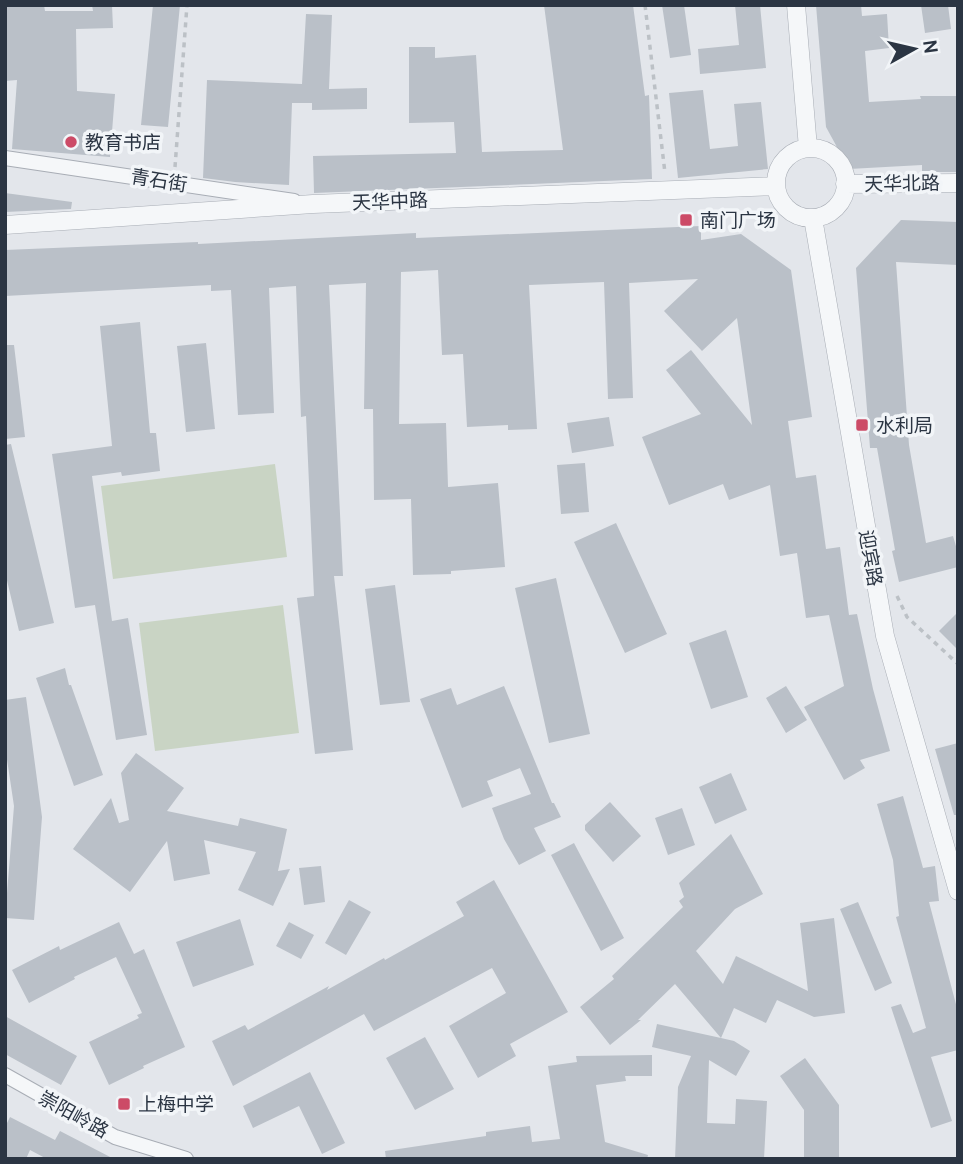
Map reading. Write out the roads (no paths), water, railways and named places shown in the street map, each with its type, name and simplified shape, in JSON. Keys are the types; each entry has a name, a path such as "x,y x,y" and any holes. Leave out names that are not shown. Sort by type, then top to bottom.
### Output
{"street":[{"path":"796,5 808,148"},
{"path":"808,148 825,151 834,157 841,166 845,184 841,200 834,209 813,218 791,212 783,204 776,186 778,171 783,161 792,153 808,148"},
{"name":"青石街","path":"5,158 313,204"},
{"name":"天华北路","path":"845,184 958,183"},
{"name":"天华中路","path":"5,225 313,204 776,186"},
{"name":"迎宾路","path":"813,218 885,636 958,891"},
{"name":"崇阳岭路","path":"5,1075 115,1137 186,1159"}],"place":[{"name":"教育书店","path":"71,142"},
{"name":"南门广场","path":"686,220"},
{"name":"水利局","path":"862,425"},
{"name":"上梅中学","path":"124,1104"}]}
